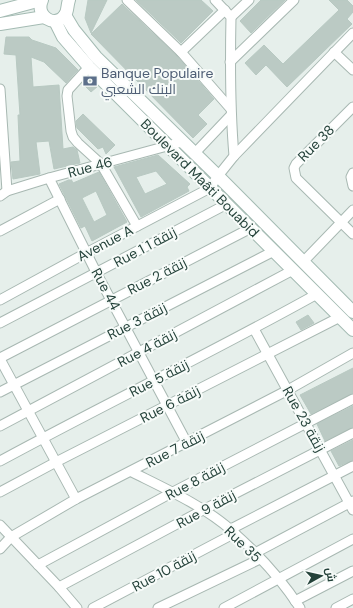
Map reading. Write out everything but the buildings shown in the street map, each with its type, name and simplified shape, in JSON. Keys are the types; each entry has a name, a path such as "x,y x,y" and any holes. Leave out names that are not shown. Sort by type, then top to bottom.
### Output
{"street":[{"path":"0,11 41,0"},
{"name":"Boulevard Maâti Bouabid","path":"41,0 40,10 89,67 353,330"},
{"path":"127,0 180,52 231,111"},
{"path":"215,0 232,17"},
{"path":"234,156 230,62 232,17 249,0"},
{"path":"230,62 294,0"},
{"path":"0,24 61,19 67,5"},
{"name":"Boulevard Maâti Bouabid","path":"67,5 81,39 96,57 218,176 353,312"},
{"path":"180,52 224,10"},
{"path":"210,188 234,156 353,33"},
{"path":"334,52 353,70"},
{"path":"89,67 68,90 67,96 71,131 73,137 78,143 101,164 137,226"},
{"path":"0,89 3,194"},
{"name":"Rue 38","path":"353,107 296,164 294,168 296,178 342,221 353,234"},
{"path":"194,154 231,111"},
{"name":"Rue 46","path":"3,194 49,178 182,142"},
{"path":"353,173 351,177 353,186"},
{"name":"Rue 44","path":"49,178 86,253 187,443"},
{"name":"Avenue A","path":"1,296 210,188"},
{"path":"0,231 60,199"},
{"name":"Rue 1 زنقة 1","path":"0,323 227,204"},
{"path":"303,262 353,210"},
{"name":"Rue 2 زنقة","path":"0,359 251,228"},
{"name":"Rue 3 زنقة","path":"0,392 274,251"},
{"name":"Rue 4 زنقة","path":"0,426 293,270"},
{"name":"Rue 5 زنقة","path":"0,461 254,329 317,294"},
{"name":"Rue 6 زنقة","path":"0,492 340,317"},
{"name":"Rue 23 زنقة","path":"254,329 352,505"},
{"name":"Rue 7 زنقة","path":"0,549 11,538 76,500 288,390 353,353"},
{"path":"0,359 76,500"},
{"name":"Rue 8 زنقة","path":"38,565 173,492 353,399"},
{"name":"Rue 9 زنقة","path":"59,587 203,510 353,433"},
{"name":"Rue 10 زنقة","path":"93,608 353,466"},
{"name":"Rue 35","path":"132,472 173,492 203,510 233,531 258,556 297,604"},
{"path":"158,608 352,505"},
{"path":"0,525 77,608"},
{"path":"224,608 353,540"},
{"path":"297,604 353,571"},
{"path":"336,608 353,599"}],"place":[{"name":"Banque Populaire البنك الشعبي","path":"90,81"}]}
